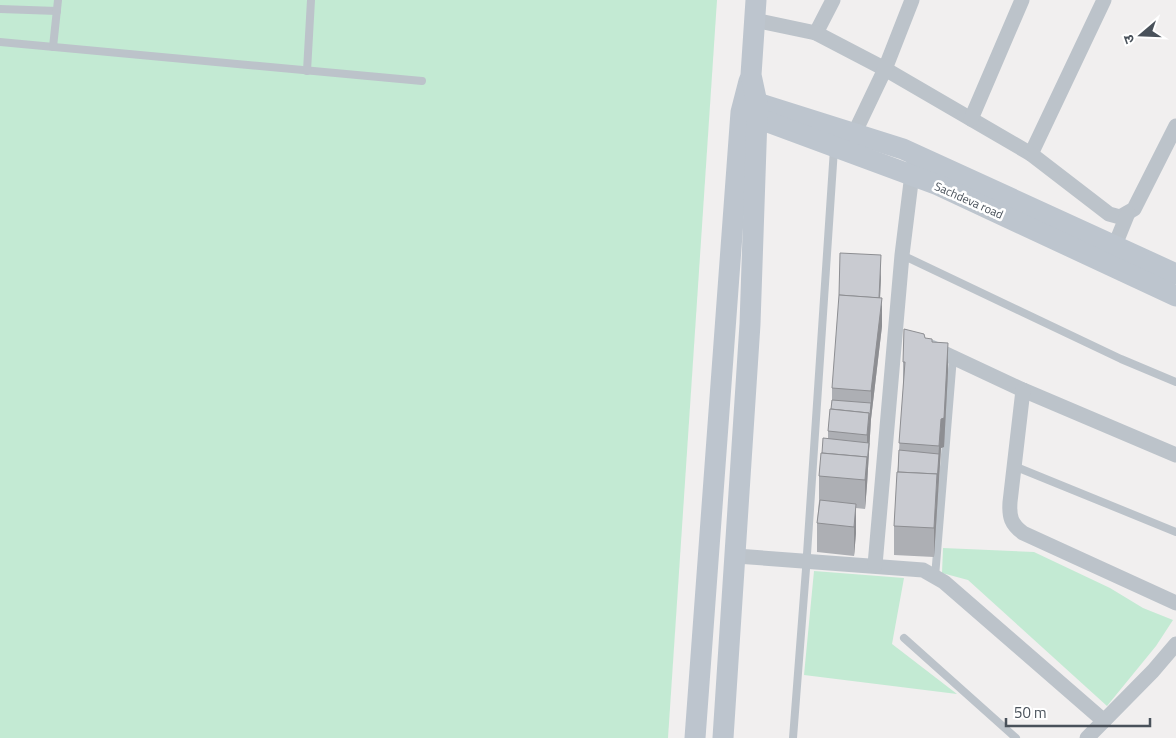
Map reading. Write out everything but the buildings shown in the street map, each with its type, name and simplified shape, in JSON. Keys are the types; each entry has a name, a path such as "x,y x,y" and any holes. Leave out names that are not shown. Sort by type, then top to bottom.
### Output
{"street":[{"path":"816,33 833,0"},
{"path":"854,134 885,68 912,0"},
{"path":"971,119 1022,0"},
{"path":"1031,154 1104,0"},
{"path":"695,738 752,76 755,10 816,33 885,68 1031,154 1109,214 1120,217 1134,209 1176,126"},
{"path":"723,738 750,324 749,108"},
{"name":"Sachdeva road","path":"749,108 854,134 913,165 1114,246 1176,274"},
{"name":"Sachdeva road","path":"749,108 835,146 913,165 947,189 1176,296"},
{"path":"876,565 902,255 913,165"},
{"path":"1114,246 1128,213"},
{"path":"896,330 1023,390 1176,455"},
{"path":"1023,390 1010,516 1014,526 1023,533 1176,604"},
{"path":"736,556 923,570 935,577 1104,721"},
{"path":"1087,738 1176,644"}],"lane":[{"path":"53,47 58,0"},
{"path":"307,71 311,0"},
{"path":"0,9 57,10"},
{"path":"0,42 422,81"},
{"path":"792,738 807,560 835,146"},
{"path":"902,255 1121,359 1176,382"},
{"path":"935,577 953,357"},
{"path":"1014,466 1176,532"},
{"path":"904,638 1016,738"}],"green space":[{"path":"0,0 717,0 668,738 0,738"},
{"path":"943,548 1034,552 1110,588 1143,608 1173,620 1156,646 1107,706 968,580 942,573"},
{"path":"814,571 904,578 892,644 957,694 804,675"}]}
